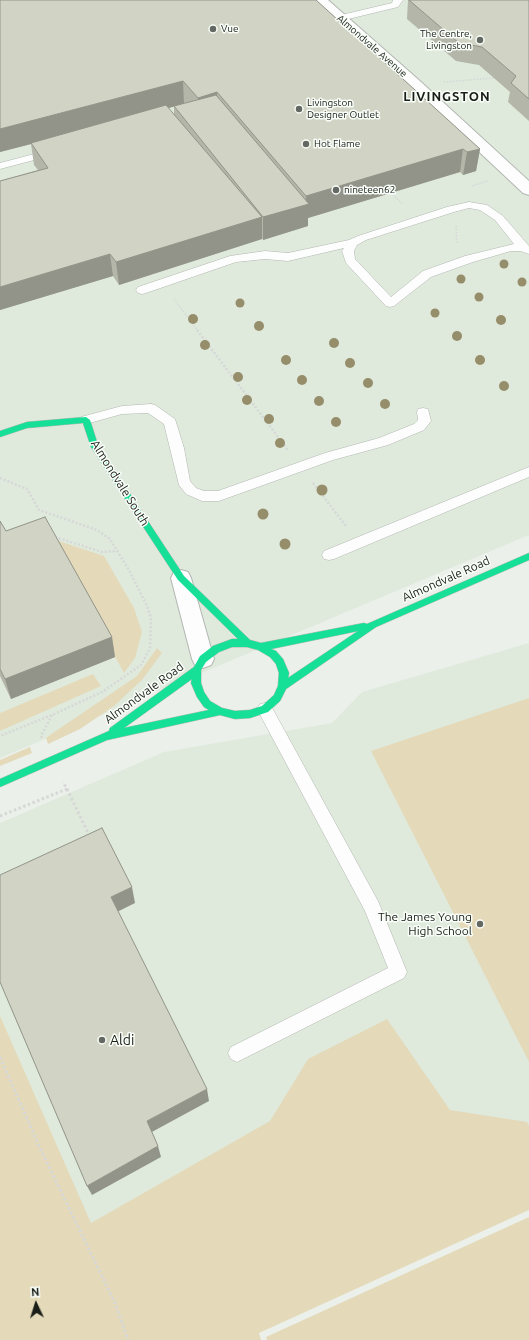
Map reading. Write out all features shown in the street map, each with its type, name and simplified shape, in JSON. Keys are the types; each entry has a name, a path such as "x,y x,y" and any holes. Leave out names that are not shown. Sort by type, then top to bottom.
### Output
{"street":[{"name":"Almondvale Avenue","path":"320,0 416,85 529,190"},
{"path":"0,434 27,425 86,420"},
{"name":"Almondvale South","path":"86,420 94,445 181,578 247,642"},
{"name":"Almondvale Road","path":"283,686 373,625 529,556"},
{"name":"Almondvale South","path":"181,578 200,664"},
{"name":"Almondvale Road","path":"261,647 373,625"},
{"path":"247,642 261,647 273,654 280,662 284,673 283,686 277,698 265,709 250,714 235,715 220,711 207,704 200,694 196,683 200,664 216,649 232,643 247,642"},
{"name":"Almondvale Road","path":"106,736 200,664"},
{"name":"Almondvale Road","path":"0,783 106,736 220,711"}],"lane":[{"path":"340,18 394,2"},
{"path":"0,166 61,150"},
{"path":"142,290 234,259 265,255 288,257 353,243 362,238 451,209 469,205 483,207 499,218 526,249"},
{"path":"353,243 348,251 350,260 390,303 427,274 469,259 511,248 526,249"},
{"path":"86,420 122,410 151,408 170,422 184,482 191,491 202,496 226,494 330,456 383,442 419,427 425,421 423,412"},
{"path":"329,555 529,472"},
{"path":"237,1053 398,972 372,907 265,709"}],"path":[{"path":"416,85 494,78"},
{"path":"168,281 173,288 167,290 359,543"},
{"path":"0,478 27,489 39,510 97,530 110,539 147,606 151,618 152,635 150,648 141,664 102,692 52,715 0,736"},
{"path":"51,537 86,546 102,552 117,551"},
{"path":"53,759 89,835"},
{"path":"0,816 66,789"},
{"path":"0,1057 39,1146 115,1303 128,1340"}],"shaded area":[{"path":"0,0 529,0 529,535 0,758"},
{"path":"50,538 104,556 134,608 142,632 135,658 124,673"},
{"path":"529,643 529,1139 82,1331 0,1162 0,823 164,752 332,723 362,692"},
{"path":"157,648 162,653 142,680 114,706 80,729 48,744 46,738 137,676"},
{"path":"93,674 101,686 0,731 0,713"},
{"path":"529,698 529,1062 371,751"},
{"path":"30,747 32,753 0,766 0,760"},
{"path":"0,1016 91,1223 270,1121 308,1059 387,1019 450,1110 527,1122 529,1126 529,1210 259,1333 261,1340 0,1340"},
{"path":"529,1217 529,1340 267,1340 266,1337"}],"building":[{"name":"Livingston Designer Outlet","path":"0,0 316,0 480,149 467,152 463,149 306,196 217,92 198,98 183,81 0,129"},
{"name":"The Centre, Livingston","path":"409,0 529,0 529,99 511,83 516,76 482,47 459,43"},
{"path":"216,95 309,204 263,217 174,106"},
{"path":"166,105 262,217 116,262 110,254 0,287 0,181 48,168 31,143"},
{"path":"45,517 112,637 5,679 0,669 0,521 6,531"},
{"name":"Aldi","path":"102,828 132,887 111,897 207,1089 147,1121 158,1146 87,1186 0,982 0,875"}],"traffic: fast":[{"path":"0,434 27,425 86,420 94,445 181,578 247,643"},
{"path":"283,686 373,625 529,556"},
{"path":"261,647 364,626"},
{"path":"232,643 247,643 261,647 273,654 280,662 284,673 283,686 277,698 265,709 250,714 235,715 220,711 207,704 200,694 196,683 197,670 203,659 216,649 232,643"},
{"path":"113,731 197,670"},
{"path":"0,783 106,736 220,711"}],"place":[{"name":"Vue","path":"213,29"},
{"name":"The Centre, Livingston","path":"480,40"},
{"name":"Livingston Designer Outlet","path":"299,109"},
{"name":"Hot Flame","path":"306,144"},
{"name":"nineteen62","path":"336,190"},
{"name":"The James Young High School","path":"480,924"},
{"name":"Aldi","path":"102,1040"}],"district":[{"name":"LIVINGSTON","path":"447,97"}]}
